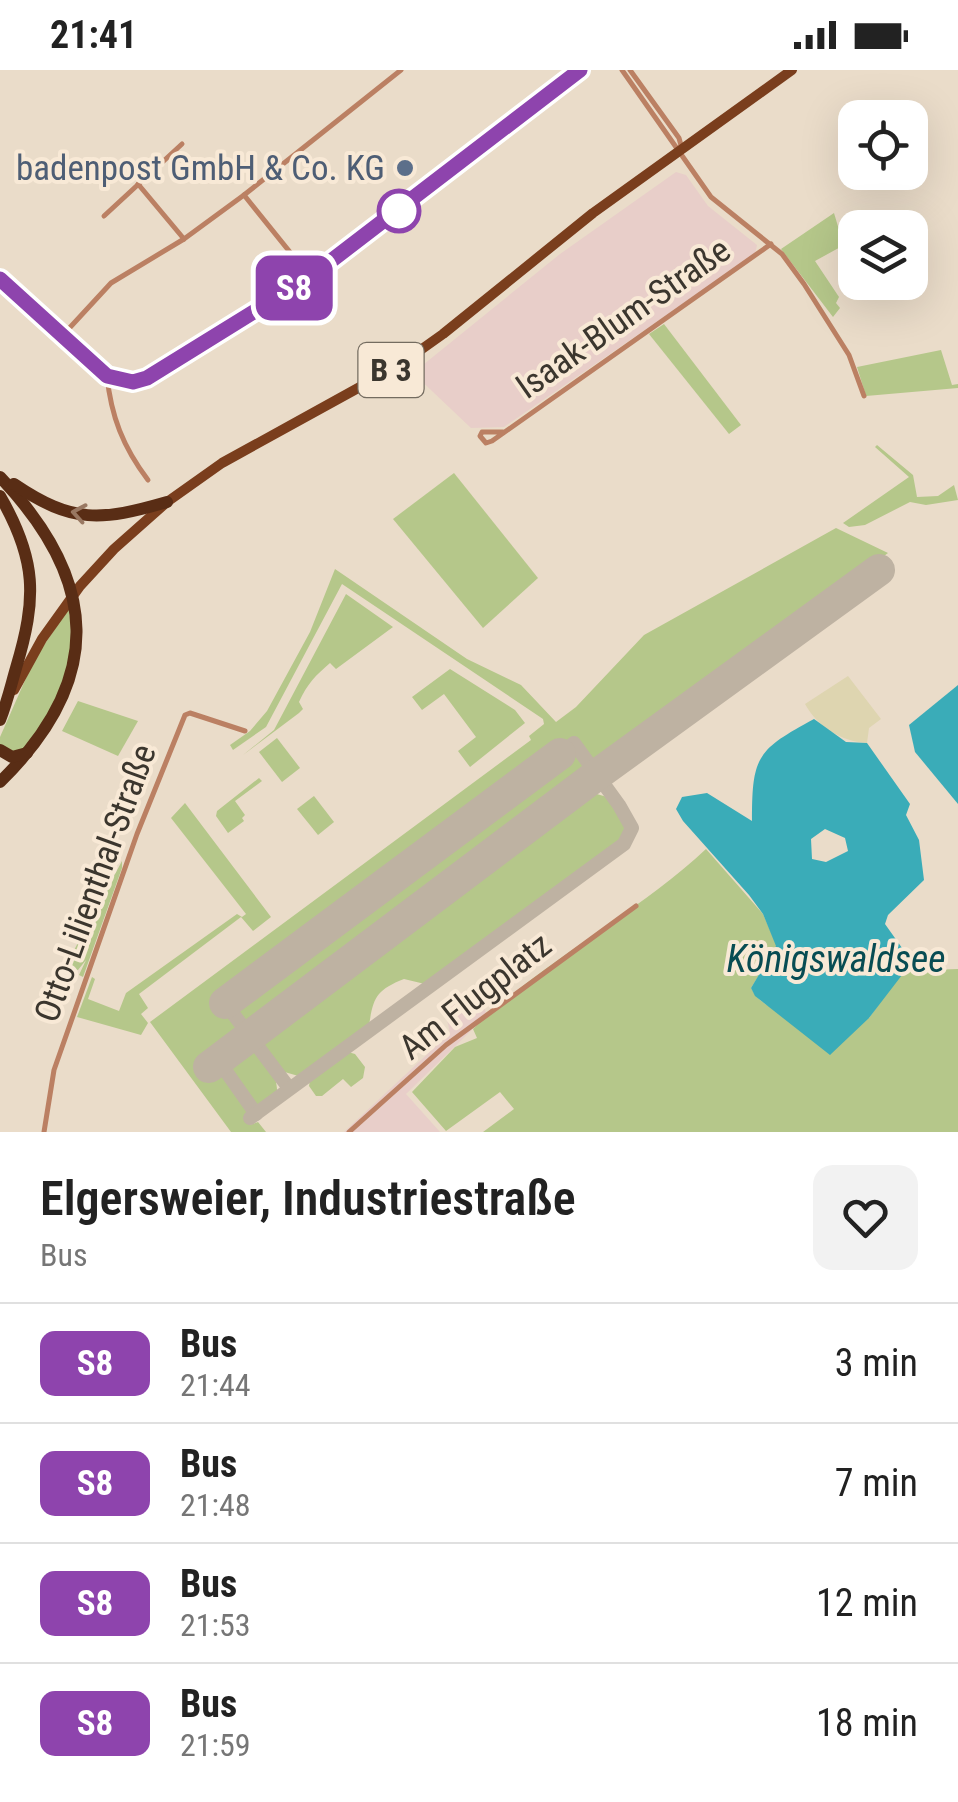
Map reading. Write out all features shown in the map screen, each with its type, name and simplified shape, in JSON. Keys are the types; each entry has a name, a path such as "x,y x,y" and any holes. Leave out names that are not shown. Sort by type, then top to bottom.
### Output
{"highway":[{"path":"0,475 62,511 84,516 121,516 167,502"},
{"path":"0,475 42,525 57,550 69,582 76,646 68,682 52,720 0,782"},
{"path":"0,496 22,543 32,592 28,626 7,704"},
{"name":"B 3","path":"0,720 7,704"},
{"path":"0,750 12,758 29,752"}],"main road":[{"name":"B 3","path":"7,704 42,639 71,597 114,549 167,502 214,469 398,366 594,213 792,70"}],"street":[{"path":"63,335 110,283 184,240 401,70"},
{"path":"0,279 107,376 121,380 147,378 310,277 580,70"},
{"path":"622,70 710,196 782,254 832,325 855,368 864,396"},
{"path":"630,70 679,138 682,152"},
{"path":"104,216 182,144"},
{"path":"138,184 184,240"},
{"path":"244,195 310,277"},
{"name":"Isaak-Blum-Straße","path":"504,432 771,244"},
{"path":"107,376 111,409 120,435 148,480"},
{"name":"Otto-Lilienthal-Straße","path":"44,1132 54,1070 137,834 185,715 190,713 245,731"},
{"name":"Am Flugplatz","path":"349,1132 446,1044 636,906"}],"shaded area":[{"path":"676,172 686,175 708,206 757,245 755,254 504,427 471,428 413,373 560,254"},
{"path":"475,987 487,1015 406,1094 440,1132 344,1132 450,1033 443,1001"}],"green space":[{"path":"834,213 838,248 815,261 838,296 836,303 840,308 833,317 781,249"},
{"path":"664,324 741,425 729,434 649,334"},
{"path":"941,350 952,385 958,384 958,388 866,396 857,367"},
{"path":"877,445 913,475 917,497 938,496 954,485 958,500 926,505 910,502 865,525 849,527 843,523 909,477"},
{"path":"454,473 538,578 483,628 393,519"},
{"path":"836,528 888,553 203,1062 211,1074 221,1067 255,1113 246,1121 250,1125 258,1122 266,1132 231,1132 150,1022 531,740 529,736 544,724 543,719 342,584 266,727 233,750 230,745 250,731 267,711 310,632 335,569 467,659 521,685 556,722 576,707 644,635"},
{"path":"346,594 393,627 336,669 330,663 305,690 299,702 303,709 243,755 274,730"},
{"path":"69,608 67,671 54,705 18,755 0,747 0,737 34,660"},
{"path":"450,669 515,710 525,723 470,767 458,751 476,737 444,694 422,710 412,697"},
{"path":"78,701 138,721 118,756 62,731"},
{"path":"277,738 300,768 282,782 259,752"},
{"path":"259,778 262,781 235,801 245,815 244,821 228,833 216,816 217,811"},
{"path":"590,792 607,797 625,827 621,842 429,985 404,979 387,987 374,1002 369,1026 302,1077 281,1071 264,1047 267,1034"},
{"path":"314,796 334,822 318,835 297,809"},
{"path":"185,803 271,917 253,931 241,917 139,994 148,1008 141,1014 148,1023 141,1035 77,1017 92,977 95,979 88,999 119,1011 126,993 237,914 246,914 171,818"},
{"path":"706,849 763,914 777,946 751,988 772,1008 804,1016 869,1018 899,976 914,964 929,970 958,969 958,1132 483,1132 514,1109 500,1092 446,1131 412,1092 455,1047 477,1038 473,1029 500,1004 649,896"},
{"path":"122,861 83,977 79,975 86,960 78,970 65,967"},
{"path":"249,1046 266,1060 277,1087 277,1094 257,1112 223,1065"},
{"path":"348,1052 355,1054 365,1067 363,1078 351,1087 343,1079 322,1096 316,1096 309,1086 310,1080"}],"sand":[{"path":"848,676 881,719 869,728 867,743 831,731 816,720 805,704"}],"water":[{"path":"958,685 958,804 915,752 909,725"},
{"name":"Königswaldsee","path":"814,719 846,742 867,743 910,804 906,815 919,840 924,880 888,915 885,924 912,962 869,1018 830,1055 755,996 751,988 776,946 763,914 676,809 682,797 707,793 752,821 754,782 762,757 780,739","holes":["825,829 845,838 848,851 826,862 812,859 811,839"]}],"taxiway":[{"path":"250,1118 624,844 632,828 619,805 574,743 560,754"},
{"path":"225,1003 289,1088"},
{"path":"218,1060 256,1114"}],"runway":[{"path":"209,1067 598,774 879,570"},
{"path":"225,1003 560,754"}],"bus line":[{"name":"S8","path":"0,279 107,376 133,382 147,378 310,277 580,70"}],"place":[{"name":"badenpost GmbH & Co. KG","path":"405,168"}]}
